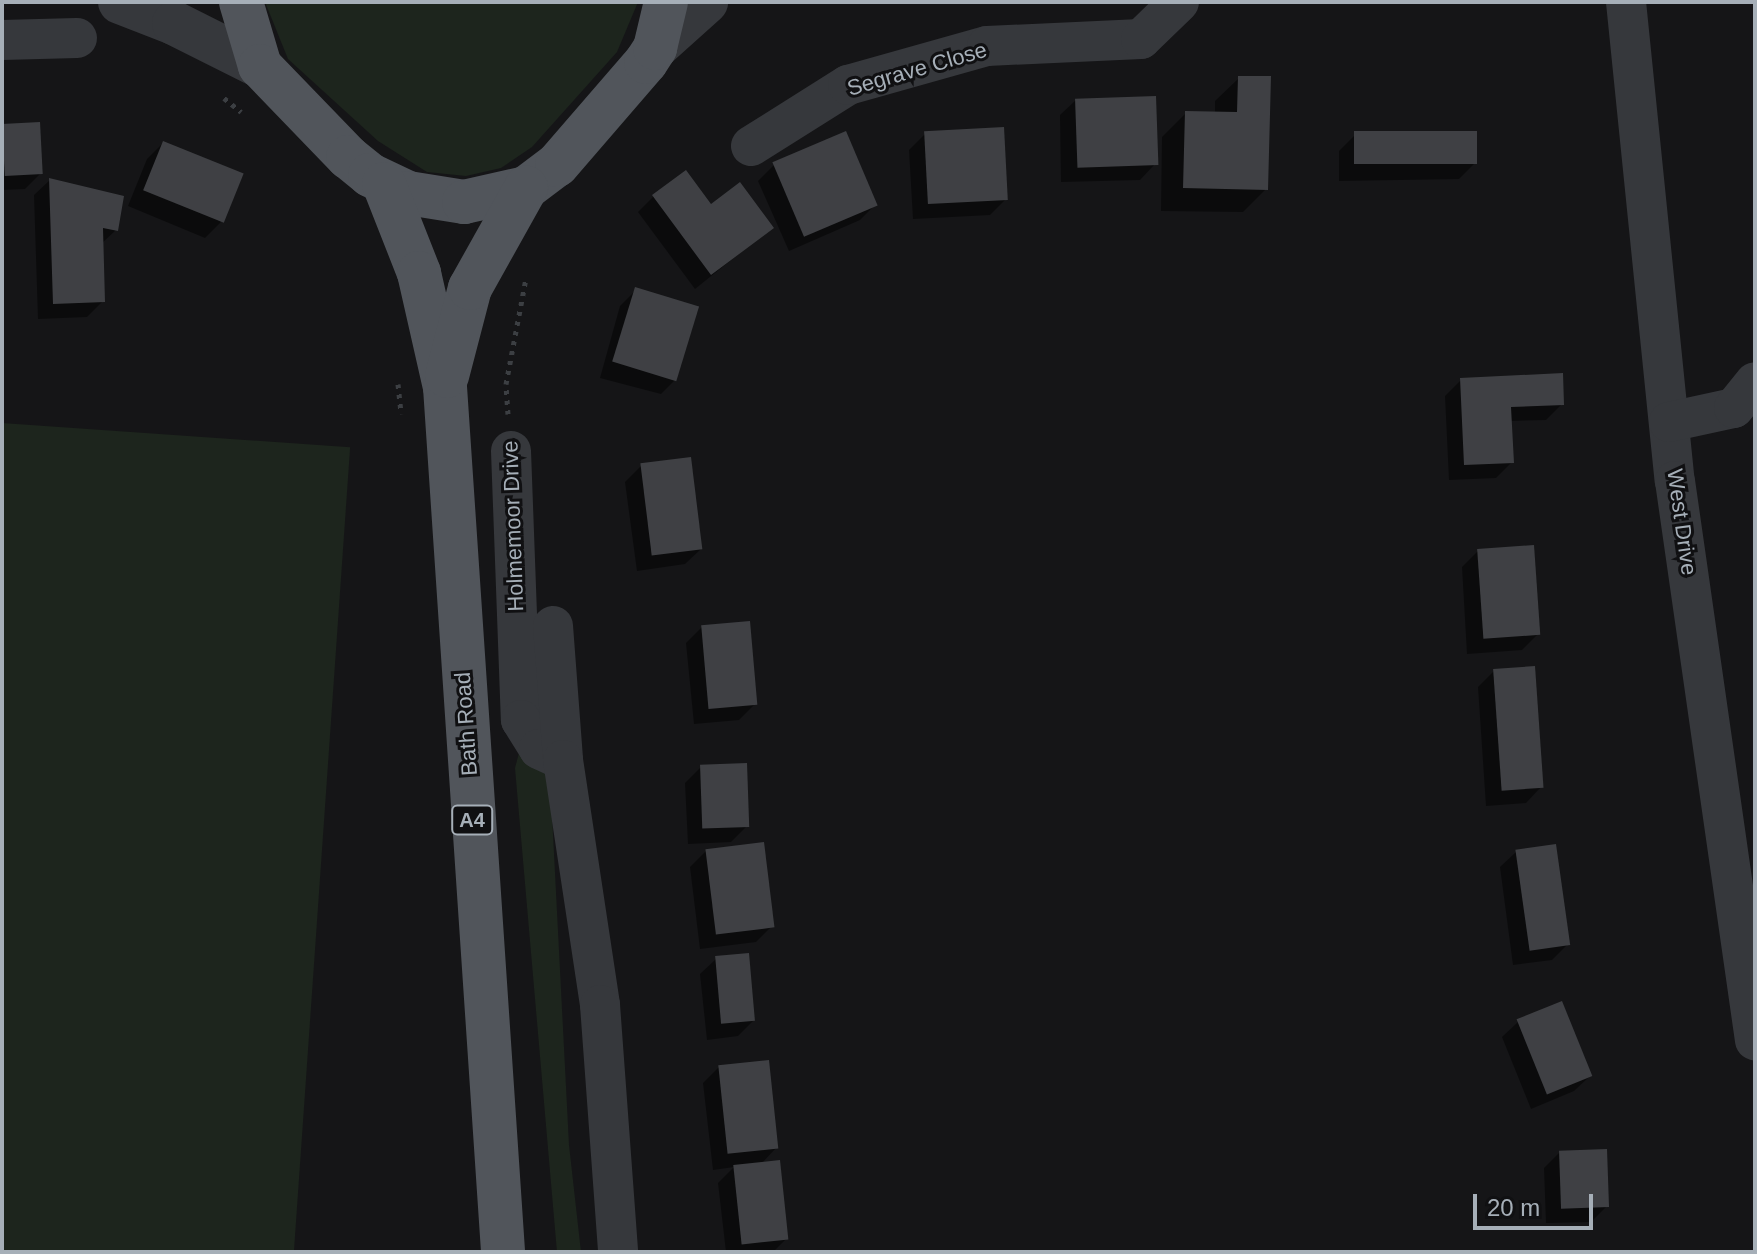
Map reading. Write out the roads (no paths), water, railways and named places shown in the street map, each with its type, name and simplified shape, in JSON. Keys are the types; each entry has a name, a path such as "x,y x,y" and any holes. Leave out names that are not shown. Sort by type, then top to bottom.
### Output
{"main road":[{"path":"241,2 260,66 314,125 384,184 436,200 464,202 526,188 572,149 655,48 666,2"},
{"name":"Bath Road","path":"384,184 419,273 445,387 503,1252"},
{"name":"Bath Road","path":"445,387 470,288 526,188"}],"street":[{"path":"120,2 260,66"},
{"path":"655,48 706,2"},
{"name":"Segrave Close","path":"751,146 848,85 987,46 1141,39 1179,2"},
{"name":"West Drive","path":"1626,2 1669,422 1755,1040"},
{"path":"2,40 77,38"},
{"path":"1669,422 1734,408 1755,382"},
{"name":"Holmemoor Drive","path":"511,451 521,720 539,749 563,760"},
{"name":"Holmemoor Drive","path":"553,626 563,760 600,1005 618,1252"}]}
